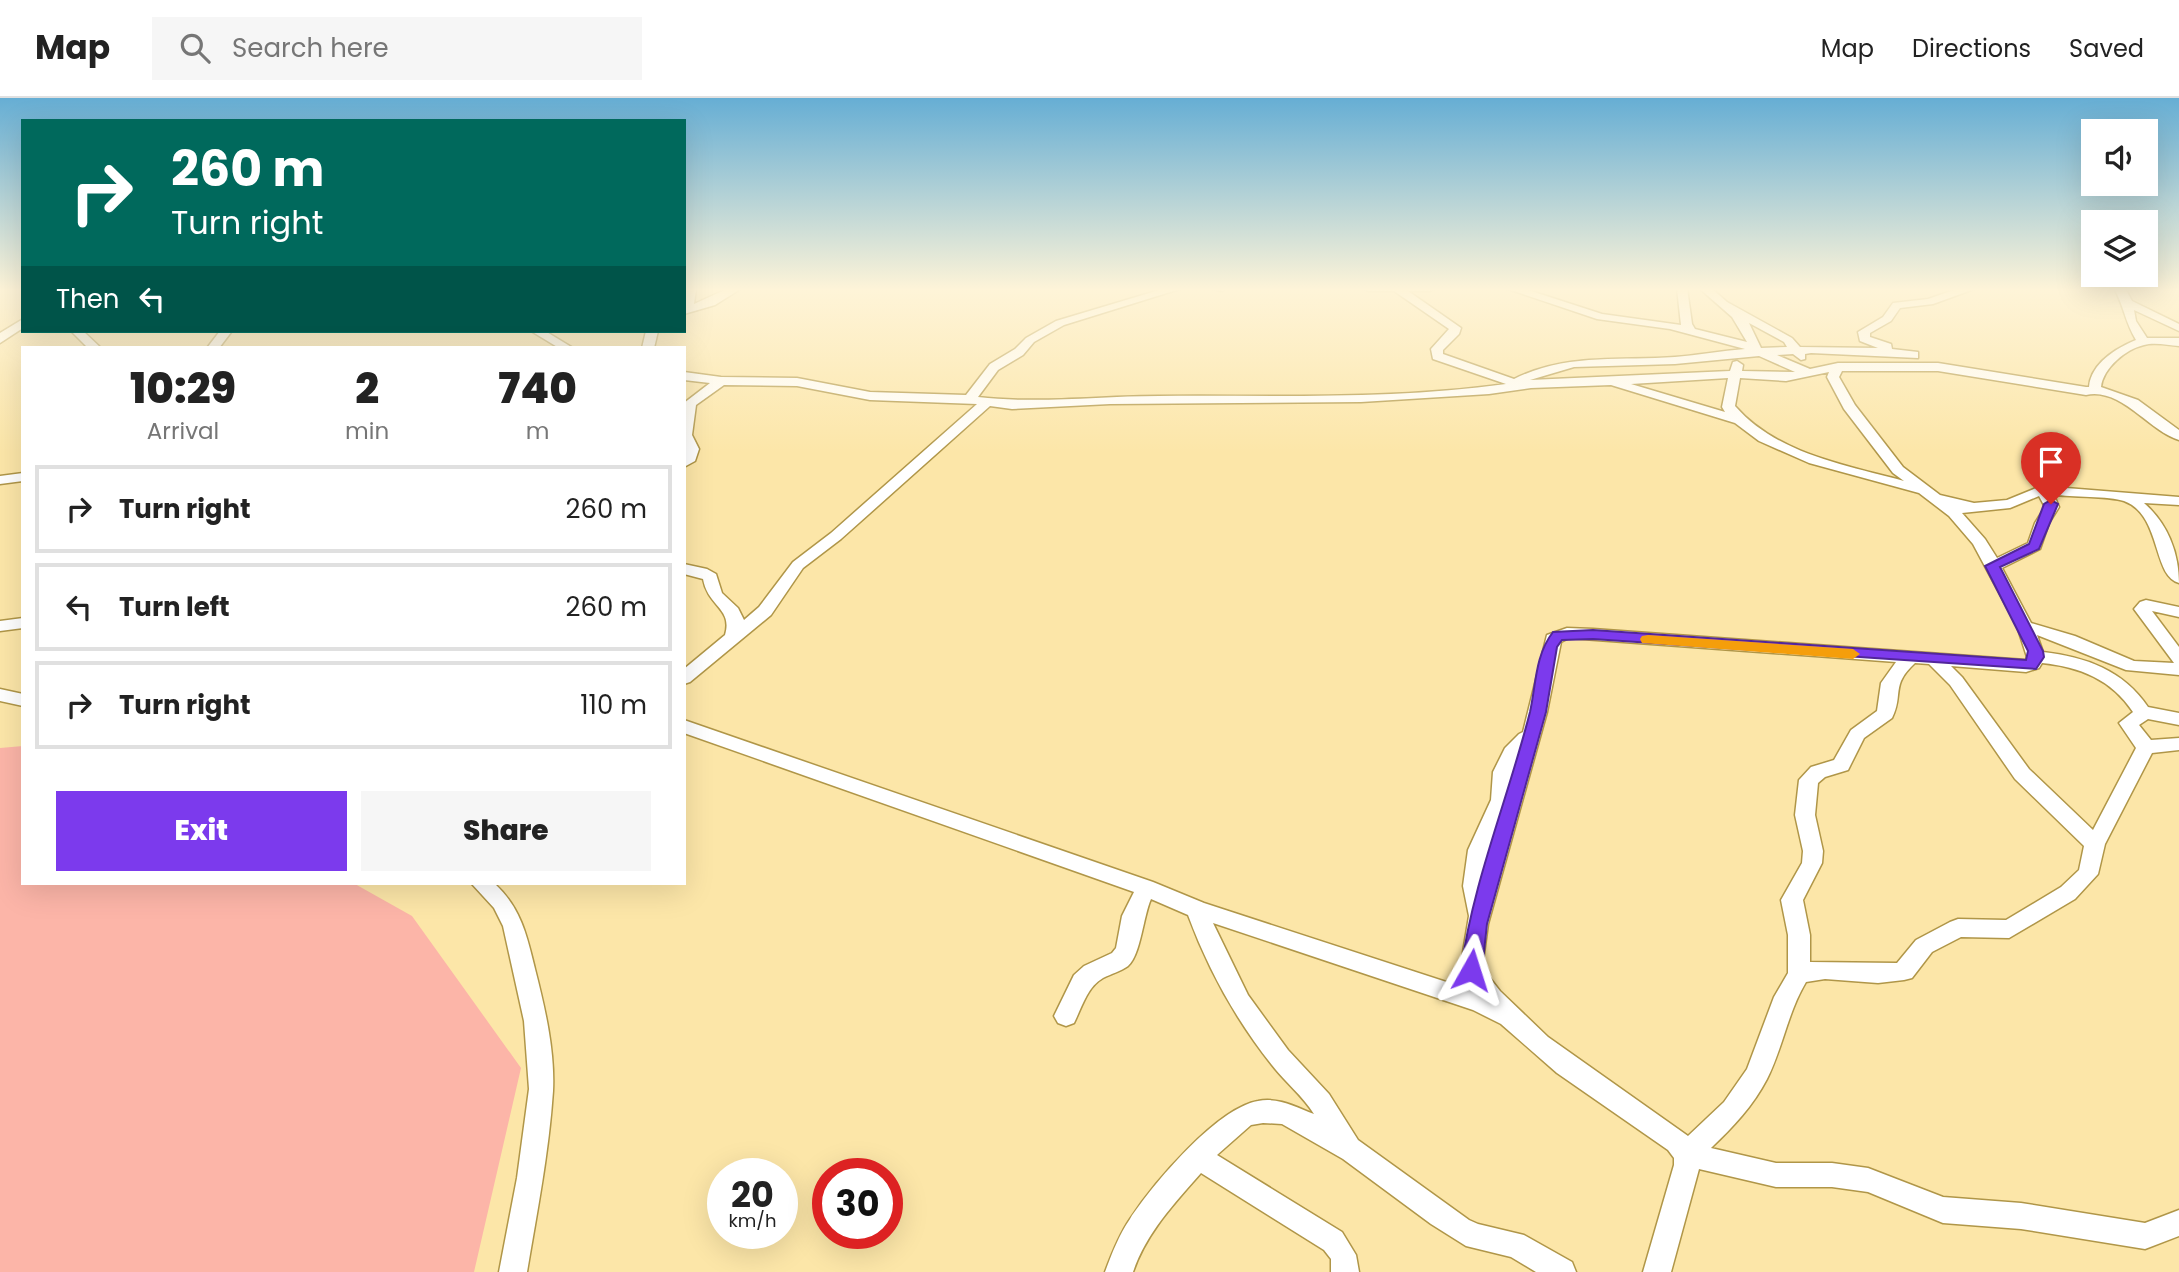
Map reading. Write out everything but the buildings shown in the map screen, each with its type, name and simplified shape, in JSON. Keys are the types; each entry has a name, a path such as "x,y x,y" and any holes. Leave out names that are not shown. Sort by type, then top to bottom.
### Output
{"street":[{"path":"970,399 994,367 1019,352 1027,343"},
{"path":"1444,343 1437,349 1437,356 1515,384 1538,371 1563,364 1666,362 1755,352 1798,351 1829,366 1849,405 1898,470 1954,513 1980,542 2025,626 2036,657"},
{"path":"1727,343 1755,352 1829,366 1859,343"},
{"path":"1752,343 1755,352"},
{"path":"1791,343 1807,363 1829,366 1938,367 2086,391 2095,389 2133,403 2179,436"},
{"path":"1876,343 1914,355 1938,367"},
{"path":"2095,389 2096,377 2119,352 2139,343"},
{"path":"1755,352 1738,364 1728,407 1743,422 1793,453 1974,508"},
{"path":"686,376 721,381 797,382 870,396 970,399 1012,405 1110,400 1361,398 1489,390 1515,384 1610,382 1734,374 1786,377 1829,366 1914,355"},
{"path":"687,407 721,381"},
{"path":"1610,382 1743,422"},
{"path":"686,676 765,611 798,565 836,536 987,402"},
{"path":"686,460 692,453 687,445"},
{"path":"0,480 21,477"},
{"path":"0,491 21,490"},
{"path":"1954,513 2010,503 2041,490 2179,501"},
{"path":"1993,566 2035,546 2042,523 2052,507 2050,500 2041,490"},
{"path":"2126,496 2151,517 2163,537 2169,568 2179,579"},
{"path":"686,570 707,575 711,579 713,592 735,613 737,624 733,638"},
{"path":"2179,612 2146,606 2142,609 2179,659"},
{"path":"0,626 21,623"},
{"path":"2025,626 2069,640 2132,666 2179,669"},
{"path":"1480,1003 1471,970 1477,924 1473,886 1478,850 1501,800 1502,772 1512,753 1531,731 1542,696 1550,646 1558,635 1593,634 2030,666 2036,657"},
{"path":"1657,1272 1687,1165 1687,1154 1733,1110 1757,1074 1785,997 1799,975 1799,934 1792,900 1812,863 1805,815 1809,780 1818,772 1841,765 1857,734 1886,714 1889,683 1911,657"},
{"path":"2036,657 2101,670 2118,683 2142,712 2179,719"},
{"path":"1935,660 1956,681 2022,774 2095,844"},
{"path":"0,695 21,700"},
{"path":"2142,712 2140,717 2128,723 2146,747"},
{"path":"686,727 1146,888 1197,909 1480,1003 1507,1017 1560,1061 1670,1136 1687,1154 1776,1175 1832,1175 1868,1180 1943,1210 2021,1216 2145,1236 2179,1223"},
{"path":"2146,747 2179,744"},
{"path":"1799,975 1811,971 1903,971 1924,946 1958,928 2009,929 2068,893 2088,874 2095,844 2146,747"},
{"path":"482,885 501,902 514,925 536,1021 541,1089 530,1178 513,1272"},
{"path":"1066,1016 1083,982 1092,973 1120,959 1126,950 1133,916 1146,888"},
{"path":"1197,909 1224,974 1245,1010 1280,1057 1326,1110 1351,1151"},
{"path":"1471,970 1507,1017"},
{"path":"1119,1272 1128,1243 1199,1158 1247,1115 1269,1111 1285,1114 1304,1123 1351,1151 1460,1229 1475,1237 1515,1244 1562,1272"},
{"path":"1199,1158 1333,1241 1340,1248 1346,1262 1345,1272"}],"shaded area":[{"path":"21,746 21,885 357,885 412,916 521,1068 474,1272 0,1272 0,748"}],"slow traffic":[{"path":"1648,639 1853,654"}],"route":[{"path":"1471,970 1477,924 1508,808 1538,712 1553,639 1567,633 1593,634 2030,666 2036,657 2035,651 2025,626 1993,566 2035,546 2051,504"}]}
